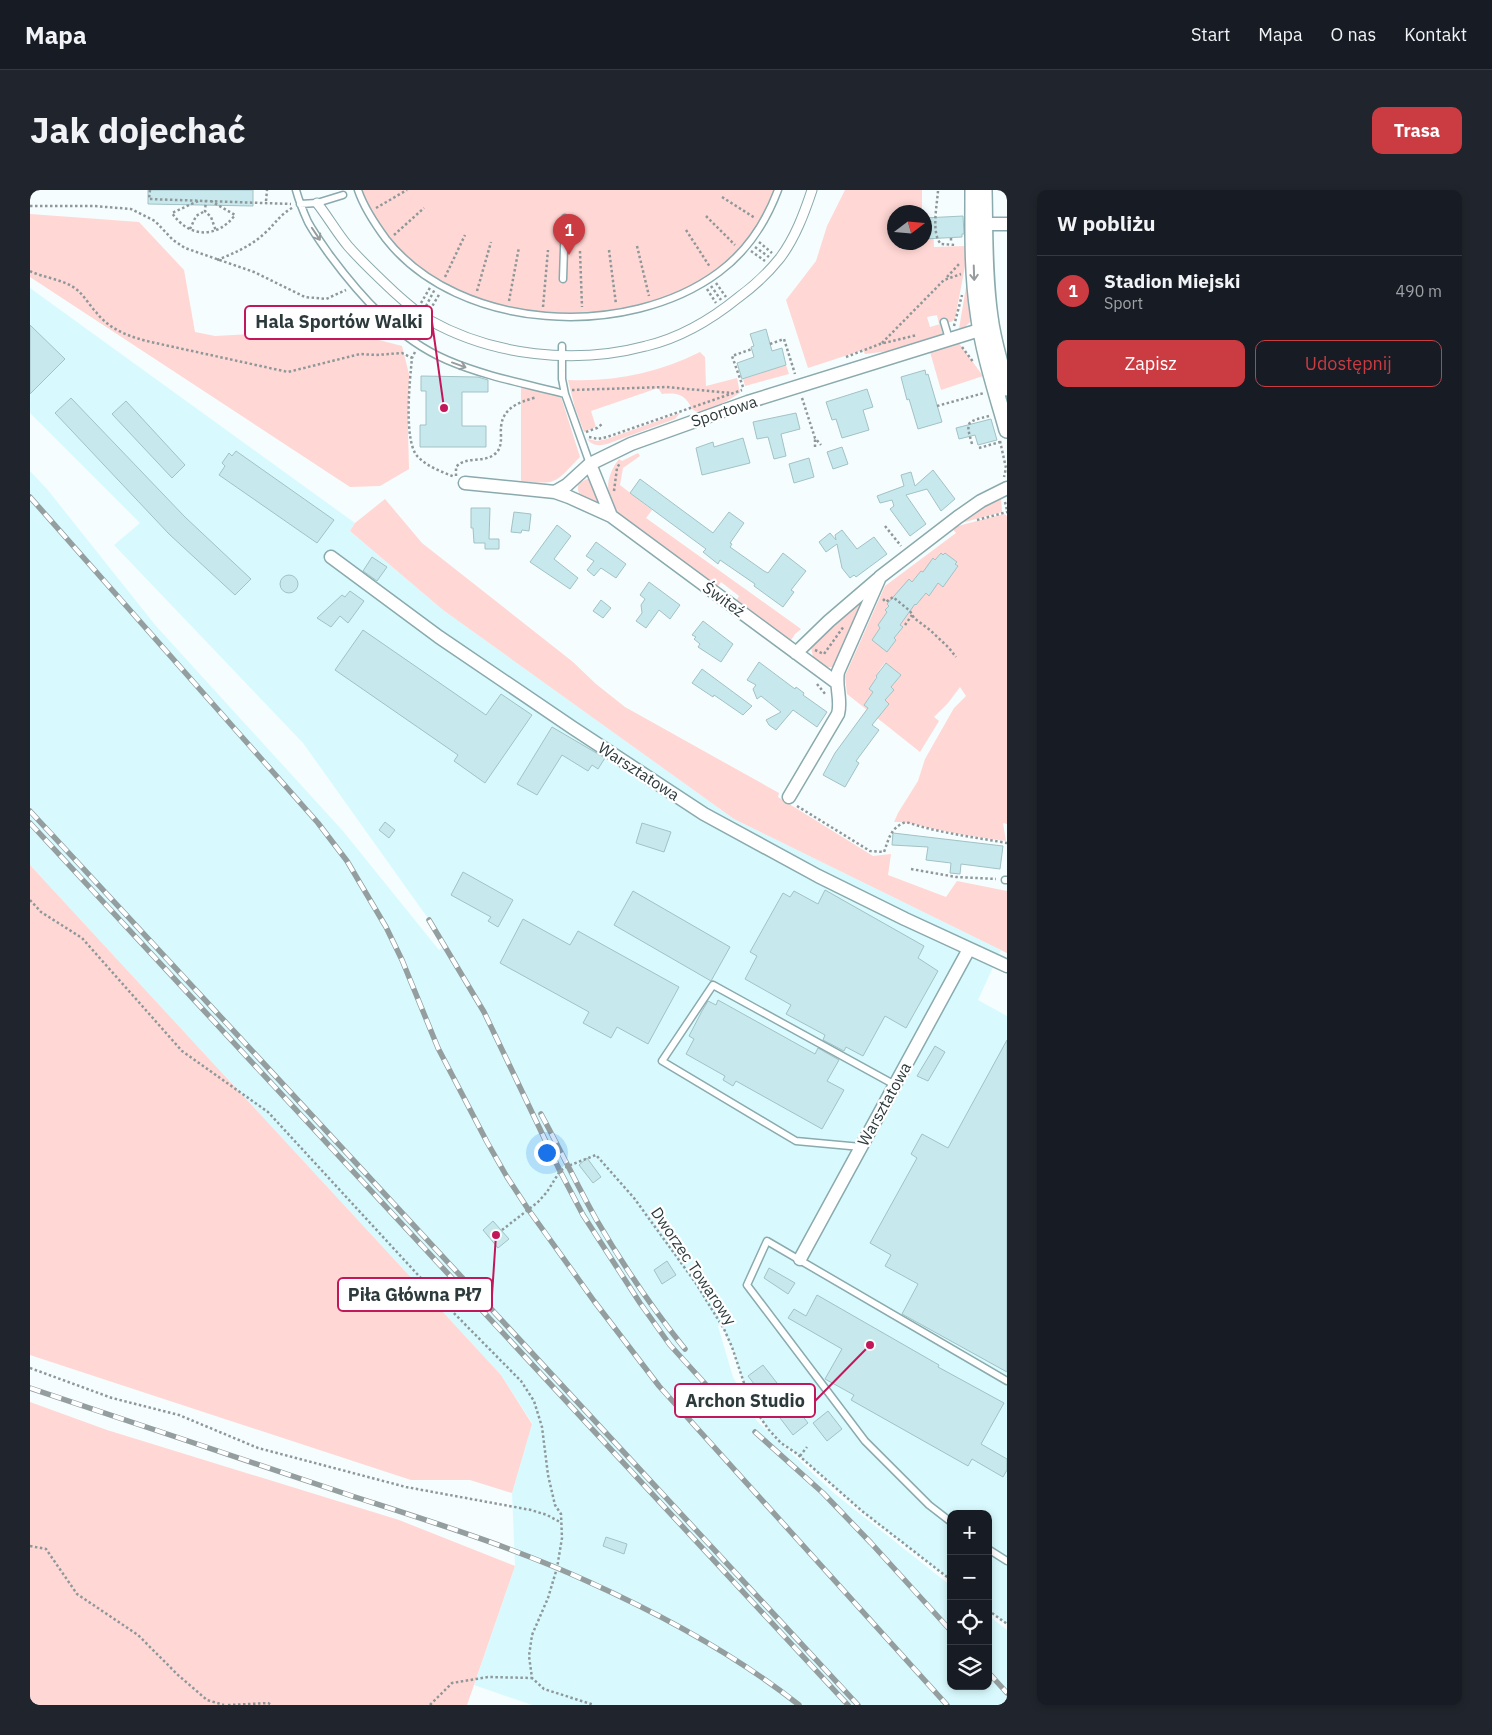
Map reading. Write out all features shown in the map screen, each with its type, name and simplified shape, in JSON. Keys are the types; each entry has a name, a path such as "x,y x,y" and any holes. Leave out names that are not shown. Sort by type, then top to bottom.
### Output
{"street":[{"path":"317,203 347,245 371,271 421,314 480,342 511,350 562,351 594,355 646,346 672,338 701,324 726,307 754,285 776,263 796,230 812,190"},
{"path":"973,190 979,224"},
{"path":"984,190 979,224 976,294 1007,388"},
{"path":"979,224 1007,224"},
{"path":"986,328 986,355 1004,436"},
{"name":"Sportowa","path":"555,492 567,485 590,464 631,444 690,422 986,328"},
{"path":"590,464 611,516"},
{"path":"460,480 555,492"},
{"path":"796,652 829,621 908,555 982,501 1007,488"},
{"name":"Świteź","path":"555,492 611,516 837,683"},
{"name":"Warsztatowa","path":"331,557 439,637 704,814 818,876 1007,966"},
{"path":"789,798 838,714 840,704 837,683 838,672 880,578"},
{"name":"Warsztatowa","path":"800,1259 969,948"}],"lane":[{"path":"296,190 309,224 354,285 382,316 418,346 446,360 495,376 565,394"},
{"path":"358,190 368,212 388,241 409,263 439,284 474,299 507,310 542,316 583,316 617,313 652,305 688,291 709,279 747,245 763,223 778,190"},
{"path":"300,204 317,203 343,195"},
{"path":"563,279 565,218"},
{"path":"944,322 949,339"},
{"path":"562,351 562,379 565,394 590,464"},
{"path":"861,1147 796,1141 662,1061 713,984 895,1085"},
{"path":"947,1519 928,1505 865,1441 747,1285 767,1241 1007,1381"},
{"path":"992,1552 1007,1561"}],"path":[{"path":"150,190 149,199 300,204"},
{"path":"266,202 267,190"},
{"path":"368,212 407,190"},
{"path":"938,191 936,236 941,244 956,245"},
{"path":"722,197 763,223"},
{"path":"200,200 172,213 183,225 190,229 207,232 216,231 223,227 235,215 210,200"},
{"path":"205,211 206,200"},
{"path":"217,260 244,249 265,233 282,213 300,204"},
{"path":"30,206 86,206 131,209 155,221 173,240 184,248 254,272 305,297 326,299 354,285"},
{"path":"388,241 424,208"},
{"path":"190,229 196,216 205,211"},
{"path":"205,211 211,217 216,231"},
{"path":"706,216 776,263"},
{"path":"686,230 709,279 726,307"},
{"path":"421,314 465,235"},
{"path":"474,299 491,242"},
{"path":"747,245 776,263"},
{"path":"747,245 776,263"},
{"path":"637,246 652,305"},
{"path":"507,310 520,247"},
{"path":"542,316 548,250"},
{"path":"609,250 617,313"},
{"path":"580,251 583,316"},
{"path":"880,344 962,260"},
{"path":"30,270 77,289 112,328 142,340 288,372 360,354 376,356 402,352 412,358"},
{"path":"944,280 955,275 966,274"},
{"path":"709,279 726,307"},
{"path":"709,279 726,307"},
{"path":"421,314 439,284"},
{"path":"421,314 439,284"},
{"path":"838,360 880,344 924,334"},
{"path":"770,344 784,339 795,374 804,371"},
{"path":"418,346 412,358 409,404 411,443 417,456 434,468 460,480"},
{"path":"579,435 598,439 607,437 743,388 732,356 752,349"},
{"path":"565,394 572,390 666,387 732,393"},
{"path":"799,387 815,438 815,447"},
{"path":"937,406 984,393"},
{"path":"460,480 456,467 459,463 487,458 494,455 498,450 501,443 500,429 503,417 509,408 541,396"},
{"path":"972,444 967,427 968,424 973,420 989,416"},
{"path":"579,435 602,424"},
{"path":"979,448 1004,436"},
{"path":"815,438 821,445"},
{"path":"614,495 617,468 624,458"},
{"path":"956,519 960,524 1007,512"},
{"path":"885,526 908,555"},
{"path":"879,596 887,602 893,597 950,648 956,657"},
{"path":"905,623 912,615"},
{"path":"829,621 852,640"},
{"path":"816,683 827,696"},
{"path":"789,798 787,800 870,851 884,852 890,832 895,827 906,822 954,835 1007,843"},
{"path":"911,870 956,877 1006,880"},
{"path":"30,900 41,912 82,938 182,1051 268,1112 442,1301 521,1380 534,1401 542,1427 548,1474 555,1505 561,1514 562,1538 557,1568 548,1598 532,1635 529,1656 532,1678 544,1689 594,1705"},
{"name":"Dworzec Towarowy","path":"502,1230 538,1202 547,1192 560,1171 596,1155 634,1198 695,1282 724,1329 751,1404 769,1430 781,1443 800,1456 862,1511 947,1577"},
{"path":"30,1368 112,1398 179,1415 258,1448 406,1487 531,1510 560,1522"},
{"path":"800,1456 807,1447"},
{"path":"30,1546 46,1550 77,1594 138,1635 178,1675 207,1700 224,1705"},
{"path":"992,1613 1007,1624"},
{"path":"430,1705 452,1682 488,1677 532,1678"},
{"path":"228,1705 268,1703 272,1705"}],"shaded area":[{"path":"358,190 778,190 763,223 734,259 688,291 617,313 542,316 484,303 421,273 377,227"},
{"path":"845,190 922,190 922,205 887,205 887,250 932,250 932,222 934,247 966,246 966,261 955,319 951,322 939,324 937,315 927,317 930,327 940,324 943,334 889,351 865,354 863,350 808,368 786,300 816,261 827,226"},
{"path":"30,214 139,222 184,270 195,332 215,336 337,329 402,346 409,374 409,469 380,486 350,487 30,277"},
{"path":"970,278 973,319 965,327 959,329 967,281"},
{"path":"30,288 355,523 350,531 443,610 734,819 1001,950 978,1000 1007,1016 1007,1624 992,1613 992,1510 947,1510 947,1577 862,1511 796,1453 781,1443 769,1430 751,1404 732,1347 721,1324 718,1326 733,1377 757,1421 835,1494 947,1583 947,1690 992,1690 992,1618 1007,1630 1007,1705 532,1705 474,1685 515,1566 512,1493 532,1423 501,1375 30,865 30,471 47,489 156,626 343,831 439,950 447,945 303,743 114,545 140,523 30,413"},
{"path":"959,343 983,376 941,390 930,352"},
{"path":"700,352 705,357 706,386 737,378 740,393 718,406 700,412 693,410 681,396 662,394 658,388 591,411 596,427 584,432 575,408 568,380 619,378 636,375 668,366"},
{"path":"786,365 789,374 745,386 743,379"},
{"path":"521,386 561,397 580,457 560,477 550,482 521,481"},
{"path":"680,413 675,419 607,444 596,445 587,439 597,441 607,439"},
{"path":"638,453 640,456 623,468 620,485 652,510 646,518 801,629 791,640 736,601 739,596 721,582 717,587 619,514 614,507 609,493 608,486 611,473 619,459 622,461"},
{"path":"590,479 598,500 596,503 582,496 578,491 579,483"},
{"path":"1001,497 1002,512 961,523 979,508"},
{"path":"385,499 422,543 573,662 596,684 625,707 779,793 778,797 873,856 891,854 888,875 946,897 957,881 1007,891 1007,953 734,819 443,610 350,531 355,523"},
{"path":"1004,514 1007,516 1007,824 1003,823 1006,841 911,823 894,822 918,781 925,759 954,708 966,696 960,687 934,717 939,721 920,752 847,694 845,676 885,586 956,533 952,528","holes":["940,553 943,555 945,553 957,562 955,564 958,566 943,586 938,583 929,595 926,593 916,605 900,592 909,579 912,582","888,604 910,611 900,625 902,627 894,638 896,640 887,651 872,640 880,628 878,625 889,606","885,663 901,675 891,687 894,690 885,700 889,704 879,716 864,705 873,692 869,689"]},
{"path":"861,601 862,604 835,665 827,667 813,657 811,647 814,641"},
{"path":"30,865 501,1375 532,1424 512,1493 470,1480 411,1480 30,1355"},
{"path":"30,1402 107,1430 399,1520 515,1566 467,1705 30,1705"}],"building":[{"path":"148,190 253,190 253,206 148,204"},
{"path":"963,216 964,234 962,234 962,237 932,239 932,218"},
{"path":"30,325 65,359 30,394"},
{"path":"766,329 772,351 782,348 786,365 742,379 737,363 754,357 751,347 754,346 750,334"},
{"path":"925,370 926,375 928,374 942,422 918,429 901,377"},
{"path":"421,376 478,377 488,380 488,392 462,392 462,426 486,426 486,447 420,447 420,425 426,425 426,391 421,391"},
{"path":"867,389 873,407 863,410 869,430 842,438 836,419 832,420 826,402"},
{"path":"71,398 185,517 251,579 235,595 169,534 55,413"},
{"path":"126,401 185,465 172,478 112,414"},
{"path":"796,413 800,429 781,434 786,456 774,459 768,437 757,439 753,422"},
{"path":"991,419 997,440 978,445 975,435 959,439 956,428"},
{"path":"743,438 750,463 702,475 696,448 713,442 714,447"},
{"path":"842,447 848,464 833,469 827,452"},
{"path":"236,451 334,520 317,543 219,475 225,466 222,463 229,453 232,456"},
{"path":"809,458 814,477 794,483 789,464"},
{"path":"933,470 955,499 941,511 927,489 906,495 926,524 910,536 890,509 894,506 892,500 880,503 877,496 904,486 901,475 911,472 915,486"},
{"path":"640,479 713,533 729,512 744,523 730,543 732,544 730,547 764,571 768,573 783,553 806,571 791,590 794,592 783,607 754,586 755,584 720,560 718,564 703,552 706,549 630,493"},
{"path":"471,508 490,508 489,539 499,539 499,549 485,549 485,543 474,543 473,528 471,528"},
{"path":"514,512 531,514 529,531 522,530 521,533 511,532"},
{"path":"557,525 571,536 554,559 578,578 570,589 530,562"},
{"path":"842,530 857,549 874,537 887,554 856,577 854,575 850,578 842,568 837,544 826,552 819,542 830,533 836,540 835,535"},
{"path":"596,542 626,564 616,578 601,568 594,576 587,570 594,561 586,556"},
{"path":"941,553 943,555 945,553 957,562 955,564 958,566 943,587 938,583 929,596 926,593 915,604 900,625 903,627 894,638 896,640 887,652 872,640 880,628 878,625 887,612 885,610 889,606 887,604 909,579 912,582 921,571 923,572 933,558 935,560"},
{"path":"372,557 387,567 377,581 363,571"},
{"path":"289,575 295,578 298,584 295,590 289,593 283,590 280,584 283,578"},
{"path":"649,582 680,605 670,619 659,610 646,628 636,621 642,613 641,605 645,599 640,595"},
{"path":"350,591 364,601 348,623 340,616 331,627 317,618 342,595 345,597"},
{"path":"601,600 611,608 603,618 593,611"},
{"path":"703,621 733,644 721,662 698,647 700,644 694,639 696,637 692,635"},
{"path":"363,630 486,715 501,694 532,715 485,783 454,761 458,755 335,670"},
{"path":"759,662 795,689 796,687 804,693 803,695 827,712 817,727 793,710 776,730 769,725 766,720 781,712 761,696 757,699 753,689 756,685 747,680"},
{"path":"886,663 901,675 891,687 894,690 885,700 889,704 872,725 879,730 856,761 859,763 845,787 823,775 835,753 868,708 864,705 873,692 869,689"},
{"path":"702,669 752,706 743,715 714,695 713,697 692,683"},
{"path":"552,727 605,758 598,769 592,765 588,771 562,755 537,795 517,784"},
{"path":"385,822 395,830 389,838 379,830"},
{"path":"642,823 671,832 664,852 636,843"},
{"path":"893,833 1003,846 1000,869 961,864 960,874 950,873 951,863 926,860 928,847 892,845"},
{"path":"463,872 513,900 498,927 488,921 491,917 451,895"},
{"path":"825,890 924,946 918,958 938,971 906,1028 885,1016 863,1056 846,1047 844,1051 823,1040 825,1035 786,1014 791,1005 745,979 757,956 750,952 783,893 790,897 794,891 818,904"},
{"path":"633,891 730,947 711,981 614,925"},
{"path":"523,919 570,945 578,931 679,987 648,1044 617,1027 611,1038 583,1023 589,1012 500,963"},
{"path":"718,1000 815,1054 818,1048 839,1060 827,1081 844,1090 822,1129 736,1081 733,1086 723,1080 725,1076 686,1054 694,1039 689,1036 702,1011 708,1001 716,1005"},
{"path":"1007,1040 1007,1372 902,1314 918,1284 885,1266 891,1255 870,1243 917,1158 911,1154 922,1134 948,1148"},
{"path":"935,1046 945,1052 928,1081 917,1076"},
{"path":"587,1158 601,1177 593,1183 579,1165"},
{"path":"493,1221 509,1239 498,1248 483,1230"},
{"path":"667,1261 676,1275 662,1284 654,1270"},
{"path":"769,1268 795,1283 788,1294 764,1278"},
{"path":"817,1295 939,1365 938,1367 1004,1403 981,1444 1007,1459 1007,1470 1003,1477 972,1459 968,1466 851,1400 854,1395 825,1379 842,1349 788,1318 794,1309 806,1316"},
{"path":"763,1365 808,1423 793,1435 748,1376"},
{"path":"828,1411 842,1429 827,1441 813,1423"},
{"path":"606,1537 627,1544 624,1554 603,1546"}],"railway":[{"path":"30,497 318,823 347,861 386,927 402,960 438,1048 487,1142 528,1209 594,1301 659,1386 947,1705"},
{"path":"30,811 858,1705"},
{"path":"30,823 848,1705"},
{"path":"429,920 484,1012 583,1215 640,1303 670,1345 719,1399"},
{"path":"541,1114 606,1236 649,1302 685,1349"},
{"path":"30,1388 531,1557 671,1622 750,1669 799,1705"},
{"path":"755,1432 823,1493 947,1627"},
{"path":"992,1676 1007,1693"}],"place":[{"name":"Stadion Miejski","path":"569,255"},
{"name":"Hala Sportów Walki","path":"444,408"},
{"name":"Piła Główna Pł7","path":"496,1235"},
{"name":"Archon Studio","path":"870,1345"}]}
